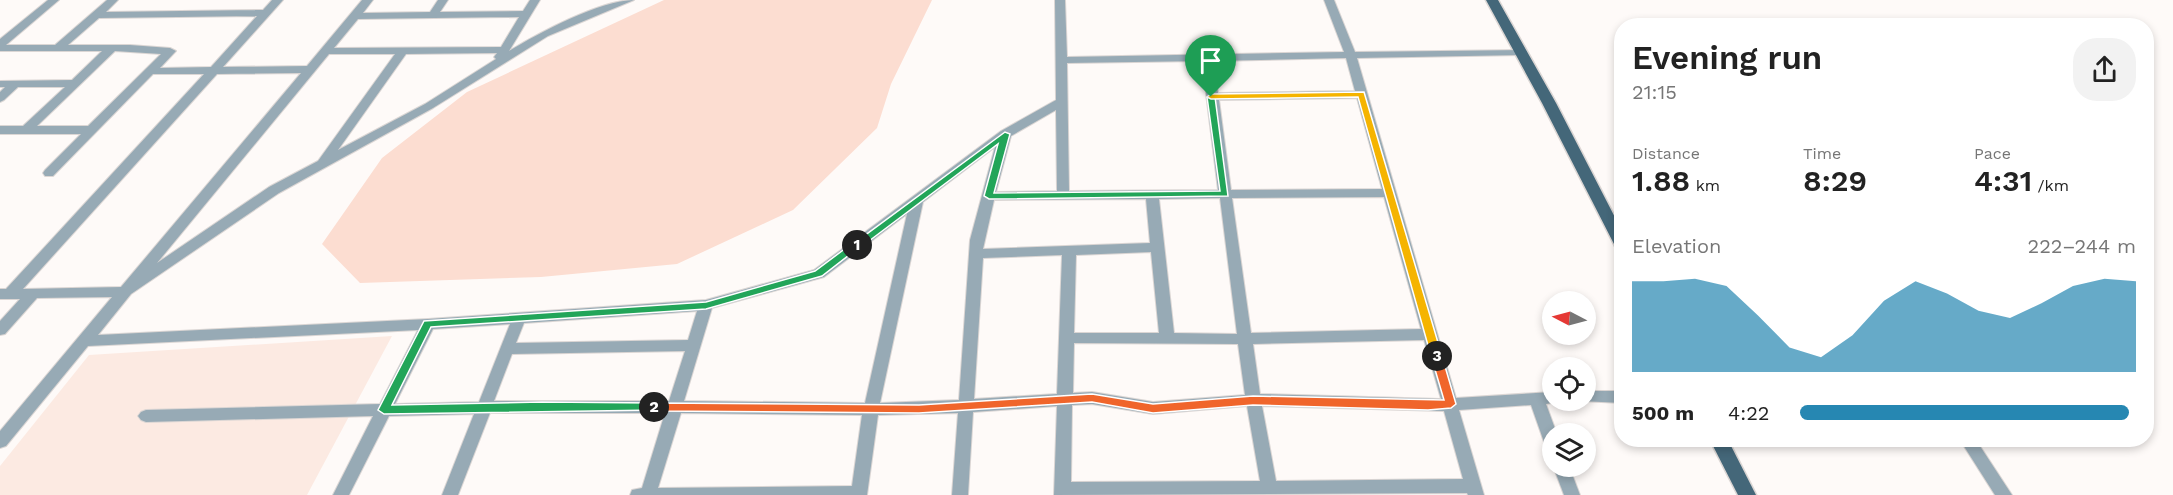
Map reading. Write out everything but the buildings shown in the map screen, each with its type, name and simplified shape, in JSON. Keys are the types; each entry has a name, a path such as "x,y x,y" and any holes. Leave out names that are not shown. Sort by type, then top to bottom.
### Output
{"main road":[{"path":"1492,0 1614,231"},
{"path":"1723,447 1747,495"}],"street":[{"path":"0,46 54,0"},
{"path":"59,47 113,0"},
{"path":"5,294 278,0"},
{"path":"0,442 5,429 84,341 368,0"},
{"path":"433,15 443,0"},
{"path":"495,64 535,0"},
{"path":"592,16 600,0"},
{"path":"5,294 124,292 274,190 429,106 544,34 629,0"},
{"path":"1060,0 1063,195"},
{"path":"1069,250 1062,492 1475,490 1350,54 1329,0"},
{"path":"96,15 266,13"},
{"path":"355,16 526,14"},
{"path":"0,46 160,48 170,51 153,71 49,173"},
{"path":"26,130 112,48"},
{"path":"321,165 403,50"},
{"path":"326,51 504,50"},
{"path":"1061,60 1521,52"},
{"path":"1207,57 1253,400 1270,491"},
{"path":"153,71 310,69"},
{"path":"0,84 76,83"},
{"path":"0,98 15,84"},
{"path":"1211,97 1361,94"},
{"path":"84,341 428,324 706,305 819,274 1005,134 1062,102"},
{"path":"0,130 93,130"},
{"path":"960,495 976,254 1005,134"},
{"path":"989,196 1390,193"},
{"path":"1152,195 1167,338"},
{"path":"706,305 645,495 859,494 871,409 917,200"},
{"path":"976,254 1158,247"},
{"path":"0,330 33,294"},
{"path":"450,495 519,318"},
{"path":"340,495 428,324"},
{"path":"1066,338 1245,339 1430,334"},
{"path":"507,349 694,345"},
{"path":"1596,397 1614,397"},
{"path":"146,416 484,407 871,409 966,407 1092,398 1153,408 1253,400 1428,406 1542,398"},
{"path":"1973,447 2004,495"},
{"path":"1565,477 1572,495"}],"shaded area":[{"path":"664,0 932,0 891,84 877,128 793,210 677,264 541,277 360,283 322,244 382,158 467,92"},
{"path":"392,336 307,495 0,495 0,466 89,355"}],"route":[{"path":"1361,94 1451,404 1428,406 1253,400 1153,408 1092,398 919,409 542,406 384,410 428,324 706,305 819,274 1005,134 989,196 1225,194 1211,97 1361,94"}]}
